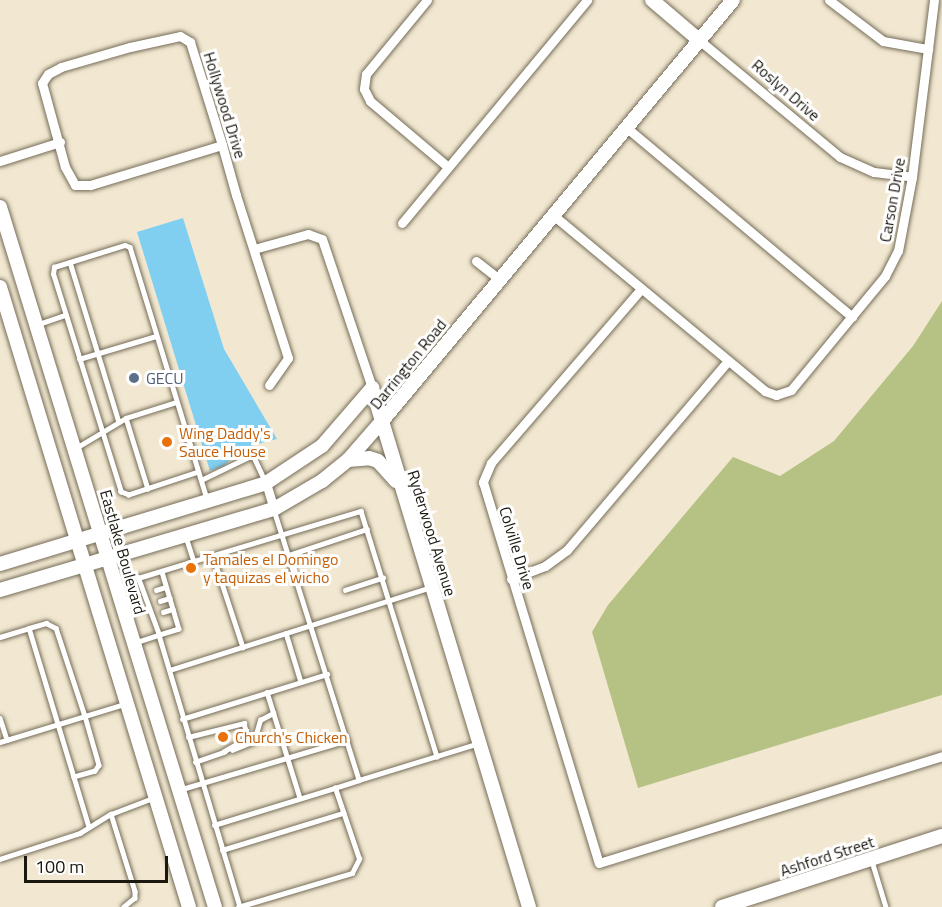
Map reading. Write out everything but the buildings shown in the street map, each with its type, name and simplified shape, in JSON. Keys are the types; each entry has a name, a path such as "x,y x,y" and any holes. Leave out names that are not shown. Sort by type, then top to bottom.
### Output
{"main road":[{"name":"Roslyn Drive","path":"652,0 699,40"},
{"name":"Darrington Road","path":"0,590 186,537 274,509 322,481 348,460 382,422 733,0"},
{"name":"Eastlake Boulevard","path":"0,207 75,448 132,643 180,789 215,907"},
{"path":"0,287 189,907"},
{"path":"14,333 37,325"},
{"name":"Darrington Road","path":"0,564 266,483 322,446 372,388"},
{"name":"Ryderwood Avenue","path":"372,388 529,907"},
{"path":"348,460 369,458 378,461 400,485"},
{"path":"155,797 180,789"},
{"name":"Ashford Street","path":"722,907 942,836"}],"street":[{"path":"428,0 366,74 364,89 370,101 447,166"},
{"path":"402,223 587,0"},
{"path":"829,0 883,40 928,49"},
{"name":"Carson Drive","path":"728,361 765,391 776,395 790,390 885,276 898,251 912,177 934,0"},
{"name":"Hollywood Drive","path":"60,142 42,83 48,74 89,58 180,36 190,42 288,358 270,385"},
{"name":"Roslyn Drive","path":"699,40 840,157 874,172 912,177"},
{"path":"627,128 852,317"},
{"path":"0,161 60,142 65,167 75,185 90,185 222,145"},
{"path":"511,579 545,566 567,550 728,361 553,215"},
{"name":"Ryderwood Avenue","path":"254,249 308,234 322,239 372,388"},
{"path":"476,261 500,279"},
{"name":"Colville Drive","path":"641,289 487,469 483,491 598,863 942,756"},
{"path":"266,483 274,509"}],"lane":[{"path":"198,472 148,489 123,494 52,271 70,262 125,245 130,247 208,502"},
{"path":"70,262 118,422"},
{"path":"37,325 65,315"},
{"path":"79,359 156,336"},
{"path":"75,448 126,418 176,402"},
{"path":"126,418 148,489"},
{"path":"201,480 253,454 259,460 266,483"},
{"path":"274,509 359,780"},
{"path":"335,788 359,859 352,873 239,907 182,719 170,670 138,578 361,511 437,756"},
{"path":"289,555 367,529"},
{"path":"186,537 194,561"},
{"path":"213,556 243,647"},
{"path":"132,643 179,629 162,572"},
{"path":"345,590 383,578"},
{"path":"156,590 166,586"},
{"path":"170,670 431,587"},
{"path":"160,601 170,598"},
{"path":"163,612 173,609"},
{"path":"0,637 51,624 63,650 64,664 74,684 99,765 95,771 74,777"},
{"path":"29,628 89,827"},
{"path":"286,633 301,682"},
{"path":"34,646 43,643"},
{"path":"57,652 63,650"},
{"path":"38,658 46,655"},
{"path":"42,670 50,668"},
{"path":"182,719 327,674"},
{"path":"45,681 54,679"},
{"path":"68,686 74,684"},
{"path":"49,691 57,689"},
{"path":"267,692 300,798"},
{"path":"71,699 78,697"},
{"path":"53,705 61,702"},
{"path":"0,742 126,704"},
{"path":"195,762 248,746 254,741 260,720 273,713"},
{"path":"0,718 7,740"},
{"path":"188,737 244,723 248,738 224,752"},
{"path":"180,789 347,740"},
{"path":"214,825 478,743"},
{"path":"0,859 89,827 111,814 155,797"},
{"path":"222,850 343,813"},
{"path":"111,814 135,891 135,897 124,907"},
{"path":"871,859 886,907"}],"green space":[{"path":"942,301 942,695 638,788 592,632 608,605 733,457 780,476 834,441 913,346"}],"water":[{"path":"183,218 224,349 277,439 242,448 224,466 210,471 137,232"}],"place":[{"name":"GECU","path":"134,378"},
{"name":"Wing Daddy's Sauce House","path":"167,442"},
{"name":"Tamales el Domingo y taquizas el wicho","path":"191,568"},
{"name":"Church's Chicken","path":"223,737"}]}
